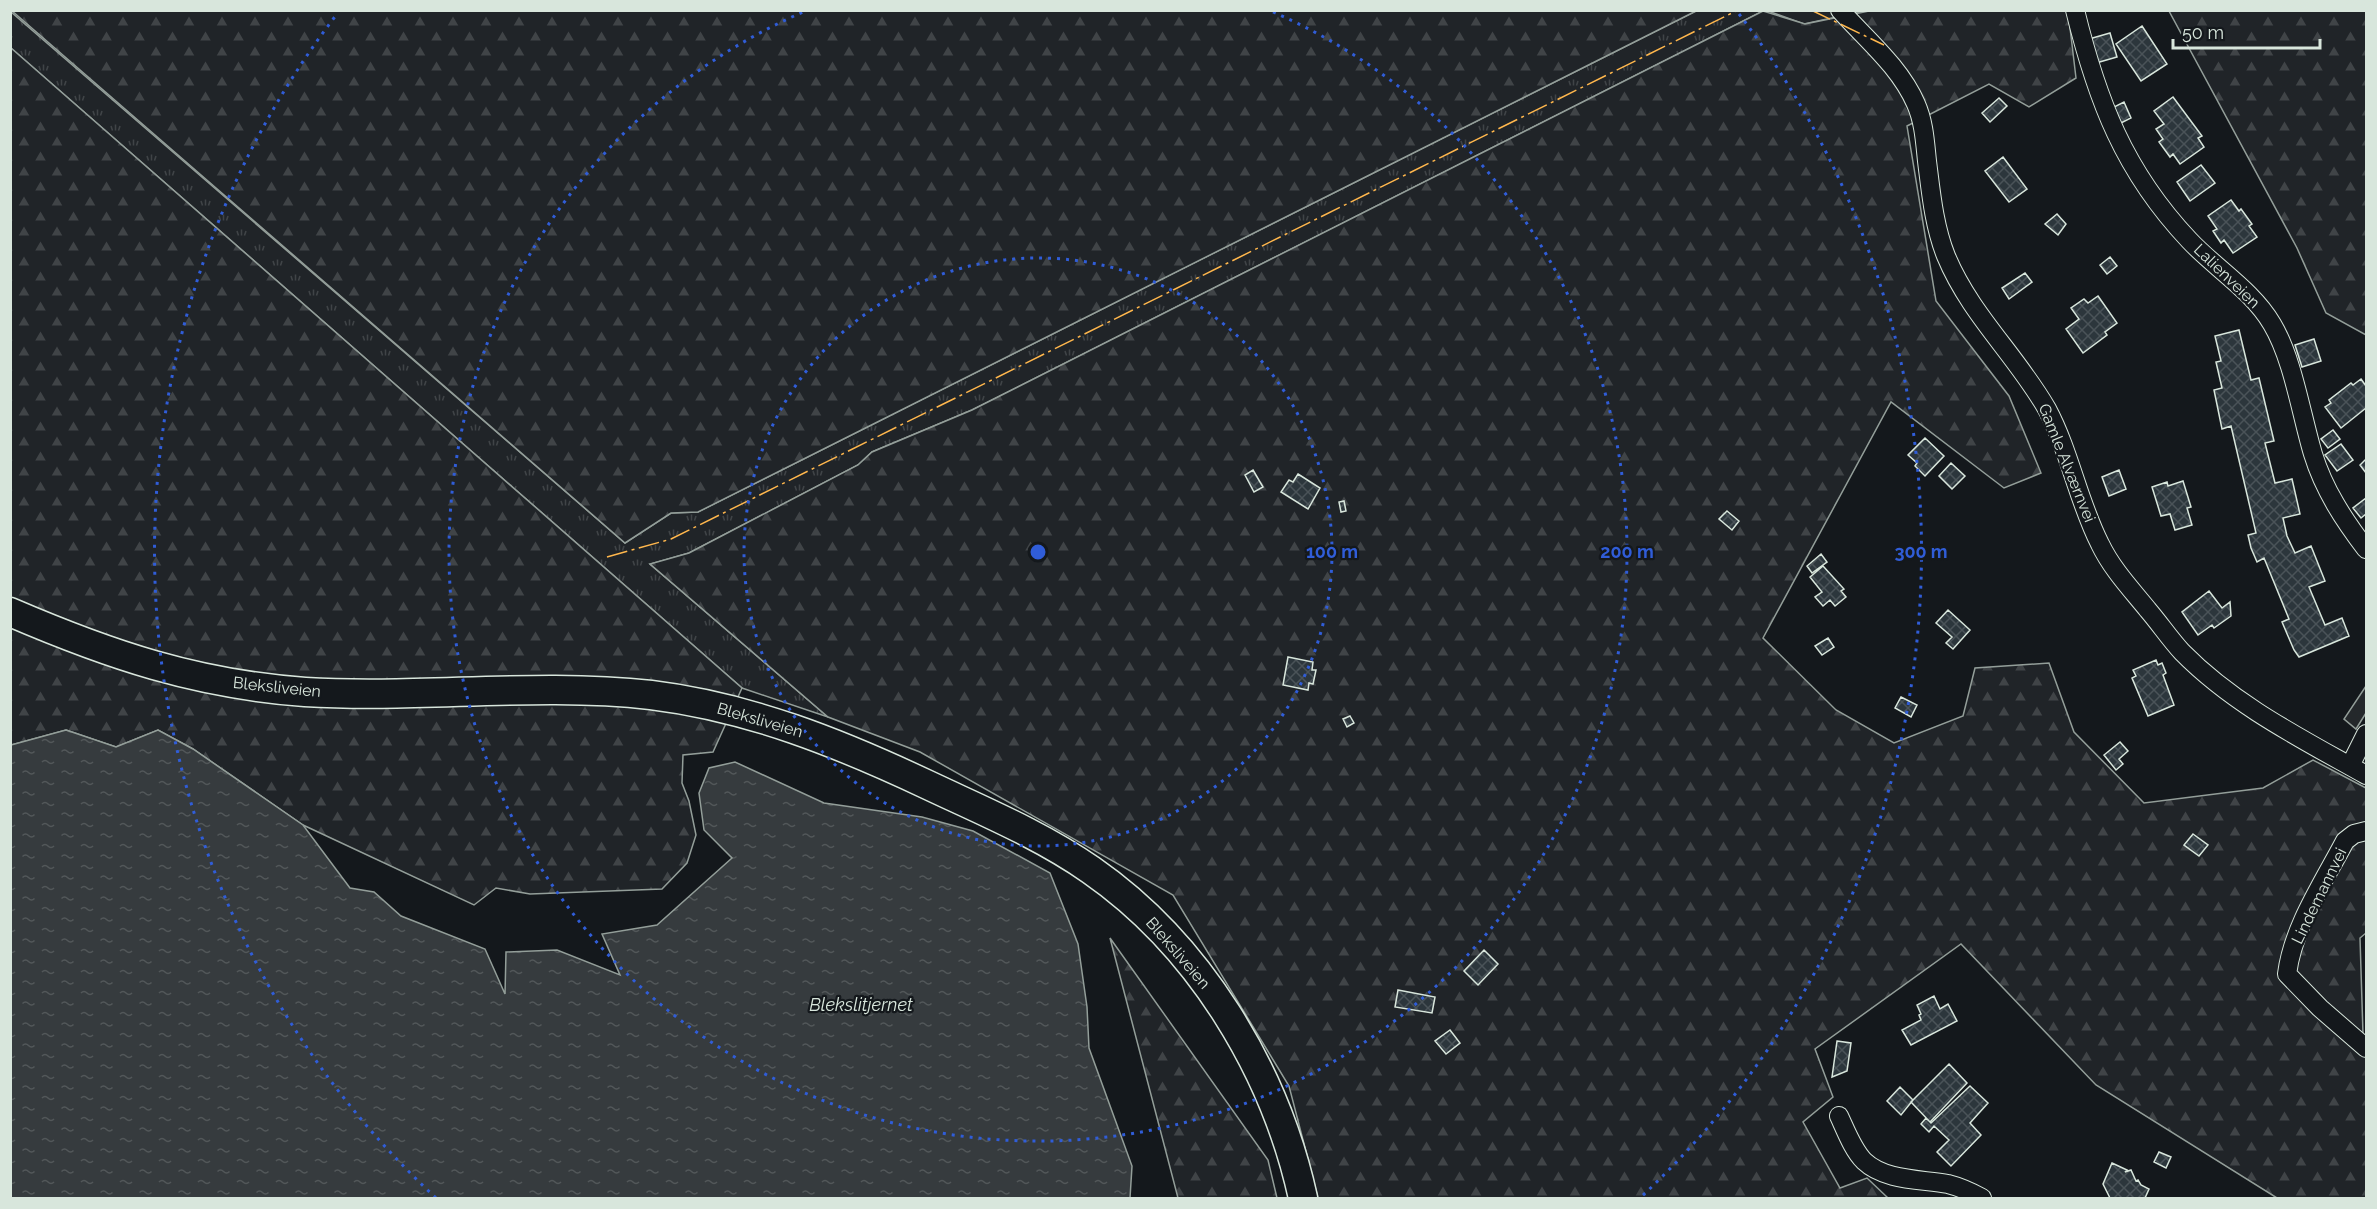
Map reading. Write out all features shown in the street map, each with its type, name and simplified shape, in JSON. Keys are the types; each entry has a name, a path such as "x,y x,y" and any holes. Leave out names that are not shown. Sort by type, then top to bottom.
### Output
{"main road":[{"name":"Bleksliveien","path":"10,612 81,642 132,660 192,676 255,687 348,693 602,692 677,699 773,721 837,744 908,775 1060,850 1108,882 1153,921 1217,999 1240,1037 1282,1124 1303,1198"}],"street":[{"name":"Gamle Alværnvei","path":"1840,10 1894,68 1916,103 1925,142 1934,209 1945,254 1966,296 2025,376 2048,412 2067,455 2085,510 2100,545 2111,563 2182,651 2212,678 2262,716 2367,775"},
{"name":"Lalienveien","path":"2075,10 2097,90 2126,154 2146,189 2164,214 2250,297 2272,323 2284,350 2314,457 2339,511 2367,549"},
{"path":"2350,766 2367,734"},
{"name":"Lindemannvei","path":"2367,831 2354,834 2345,842 2296,939 2287,974 2320,1008 2367,1048"},
{"path":"1839,1116 1857,1151 1863,1160 1874,1169 1899,1176 1948,1184 1982,1198"}],"green space":[{"path":"11,10 1696,11 698,512 671,513 625,543"},
{"path":"1869,10 1804,24 1768,11"},
{"path":"1696,11 1763,11 972,410 872,452 858,465 689,553 650,564 828,717 742,688 11,48 11,12 625,543 671,513 698,512"},
{"path":"1763,11 1805,24 1869,11 2068,11 2076,78 2029,107 1989,84 1907,126 1936,301 2009,396 2041,473 2004,488 1891,402 1763,638 1836,710 1894,743 1963,716 1975,668 2049,663 2074,732 2144,803 2263,788 2313,760 2366,788 2366,933 2360,938 2363,1034 2366,1039 2366,1198 2277,1198 2096,1085 1961,944 1815,1049 1833,1097 1803,1122 1840,1188 1867,1178 1888,1198 1318,1198 1289,1086 1173,895 920,752 828,717 650,564 689,553 858,465 872,452 972,410"},
{"path":"2169,11 2366,11 2366,335 2326,313 2297,248"},
{"path":"11,48 742,688 713,752 683,755 682,783 689,801 696,835 687,863 662,889 530,894 496,888 474,905 303,825 193,749 158,730 116,747 66,730 11,745"},
{"path":"1110,938 1268,1160 1277,1198 1178,1198"}],"shaded area":[{"path":"2366,686 2366,713 2356,729 2344,719"}],"water":[{"name":"Blekslitjernet","path":"66,730 116,747 158,730 193,749 303,825 350,888 374,892 401,916 485,949 505,994 506,952 557,950 620,975 602,934 657,925 732,858 704,830 699,793 709,768 735,762 824,803 922,817 973,831 1050,873 1078,944 1087,1007 1089,1048 1132,1166 1130,1198 11,1198 11,745"}],"building":[{"path":"2142,26 2167,64 2141,81 2116,44"},
{"path":"2110,33 2117,57 2096,63 2089,39"},
{"path":"2173,97 2202,136 2198,138 2204,147 2180,164 2173,154 2170,157 2159,142 2163,139 2156,129 2164,124 2154,111"},
{"path":"1999,98 2007,106 1990,122 1982,113"},
{"path":"2124,102 2131,118 2121,123 2114,107"},
{"path":"2003,157 2027,189 2009,202 1985,171"},
{"path":"2201,165 2215,183 2190,201 2177,182"},
{"path":"2231,200 2252,224 2249,226 2257,237 2233,253 2224,240 2221,243 2213,231 2217,229 2208,216"},
{"path":"2057,214 2066,224 2058,235 2045,224"},
{"path":"2110,257 2117,266 2107,274 2100,265"},
{"path":"2025,273 2032,282 2009,299 2002,288"},
{"path":"2098,296 2117,323 2105,332 2107,335 2083,353 2066,329 2079,319 2071,308 2084,299 2088,303"},
{"path":"2239,330 2251,380 2259,378 2274,441 2265,443 2275,483 2292,479 2300,514 2283,518 2287,536 2295,553 2311,546 2325,581 2309,587 2325,625 2342,618 2349,636 2299,657 2282,622 2289,619 2264,558 2257,562 2251,548 2248,535 2256,533 2231,426 2222,429 2214,390 2222,388 2216,362 2221,361 2215,336"},
{"path":"2314,339 2321,361 2302,367 2295,345"},
{"path":"2361,379 2366,386 2366,408 2341,428 2325,407 2331,403 2329,400 2351,383 2353,385"},
{"path":"2333,430 2340,439 2328,448 2321,439"},
{"path":"1925,438 1944,456 1925,476 1915,466 1917,463 1908,455"},
{"path":"2341,444 2353,460 2337,471 2325,455"},
{"path":"2366,459 2366,473 2360,465"},
{"path":"1951,463 1965,476 1952,489 1939,476"},
{"path":"1253,470 1263,487 1254,492 1245,475"},
{"path":"2119,470 2126,489 2109,496 2102,477"},
{"path":"1298,474 1320,488 1308,509 1281,492 1289,480 1293,482"},
{"path":"2183,481 2191,507 2187,508 2192,525 2175,530 2170,514 2161,516 2152,487 2167,482 2168,486"},
{"path":"2366,498 2366,514 2361,518 2353,508"},
{"path":"1344,501 1346,511 1341,512 1339,502"},
{"path":"1727,511 1739,521 1732,530 1719,519"},
{"path":"1821,554 1827,562 1812,573 1807,566"},
{"path":"1823,566 1844,589 1841,591 1846,597 1835,606 1830,600 1823,606 1815,597 1822,592 1810,577"},
{"path":"2209,591 2222,608 2230,602 2231,616 2214,628 2212,625 2198,635 2182,612"},
{"path":"1948,610 1970,630 1953,649 1946,643 1952,637 1936,623"},
{"path":"1828,638 1834,647 1822,655 1815,646"},
{"path":"1288,657 1313,662 1312,670 1316,670 1313,684 1309,683 1308,690 1283,685"},
{"path":"2156,660 2158,665 2162,663 2166,673 2163,675 2174,705 2148,716 2132,678 2136,676 2133,670"},
{"path":"1901,697 1917,705 1911,717 1895,708"},
{"path":"1350,716 1354,723 1347,727 1343,719"},
{"path":"2120,742 2128,751 2119,759 2123,764 2116,770 2104,755"},
{"path":"2193,834 2208,845 2199,856 2184,845"},
{"path":"1484,950 1498,964 1478,985 1464,971"},
{"path":"1398,990 1435,997 1432,1013 1395,1007"},
{"path":"1934,996 1940,1009 1948,1004 1957,1021 1911,1045 1902,1030 1921,1020 1917,1005"},
{"path":"1450,1030 1460,1043 1446,1054 1435,1041"},
{"path":"1837,1041 1851,1043 1847,1071 1832,1077"},
{"path":"1949,1064 1967,1083 1930,1122 1911,1102"},
{"path":"1970,1086 1988,1103 1970,1123 1981,1135 1951,1166 1937,1152 1949,1140 1934,1126 1929,1132 1921,1124 1926,1118 1931,1123"},
{"path":"1900,1087 1913,1100 1901,1115 1887,1101"},
{"path":"2159,1152 2171,1157 2166,1168 2154,1162"},
{"path":"2112,1163 2127,1170 2125,1172 2131,1170 2136,1181 2138,1180 2141,1185 2149,1189 2145,1198 2110,1198 2103,1184"}],"power":[{"path":"607,557 671,539 1738,10"},
{"path":"1811,10 1884,45"}]}
